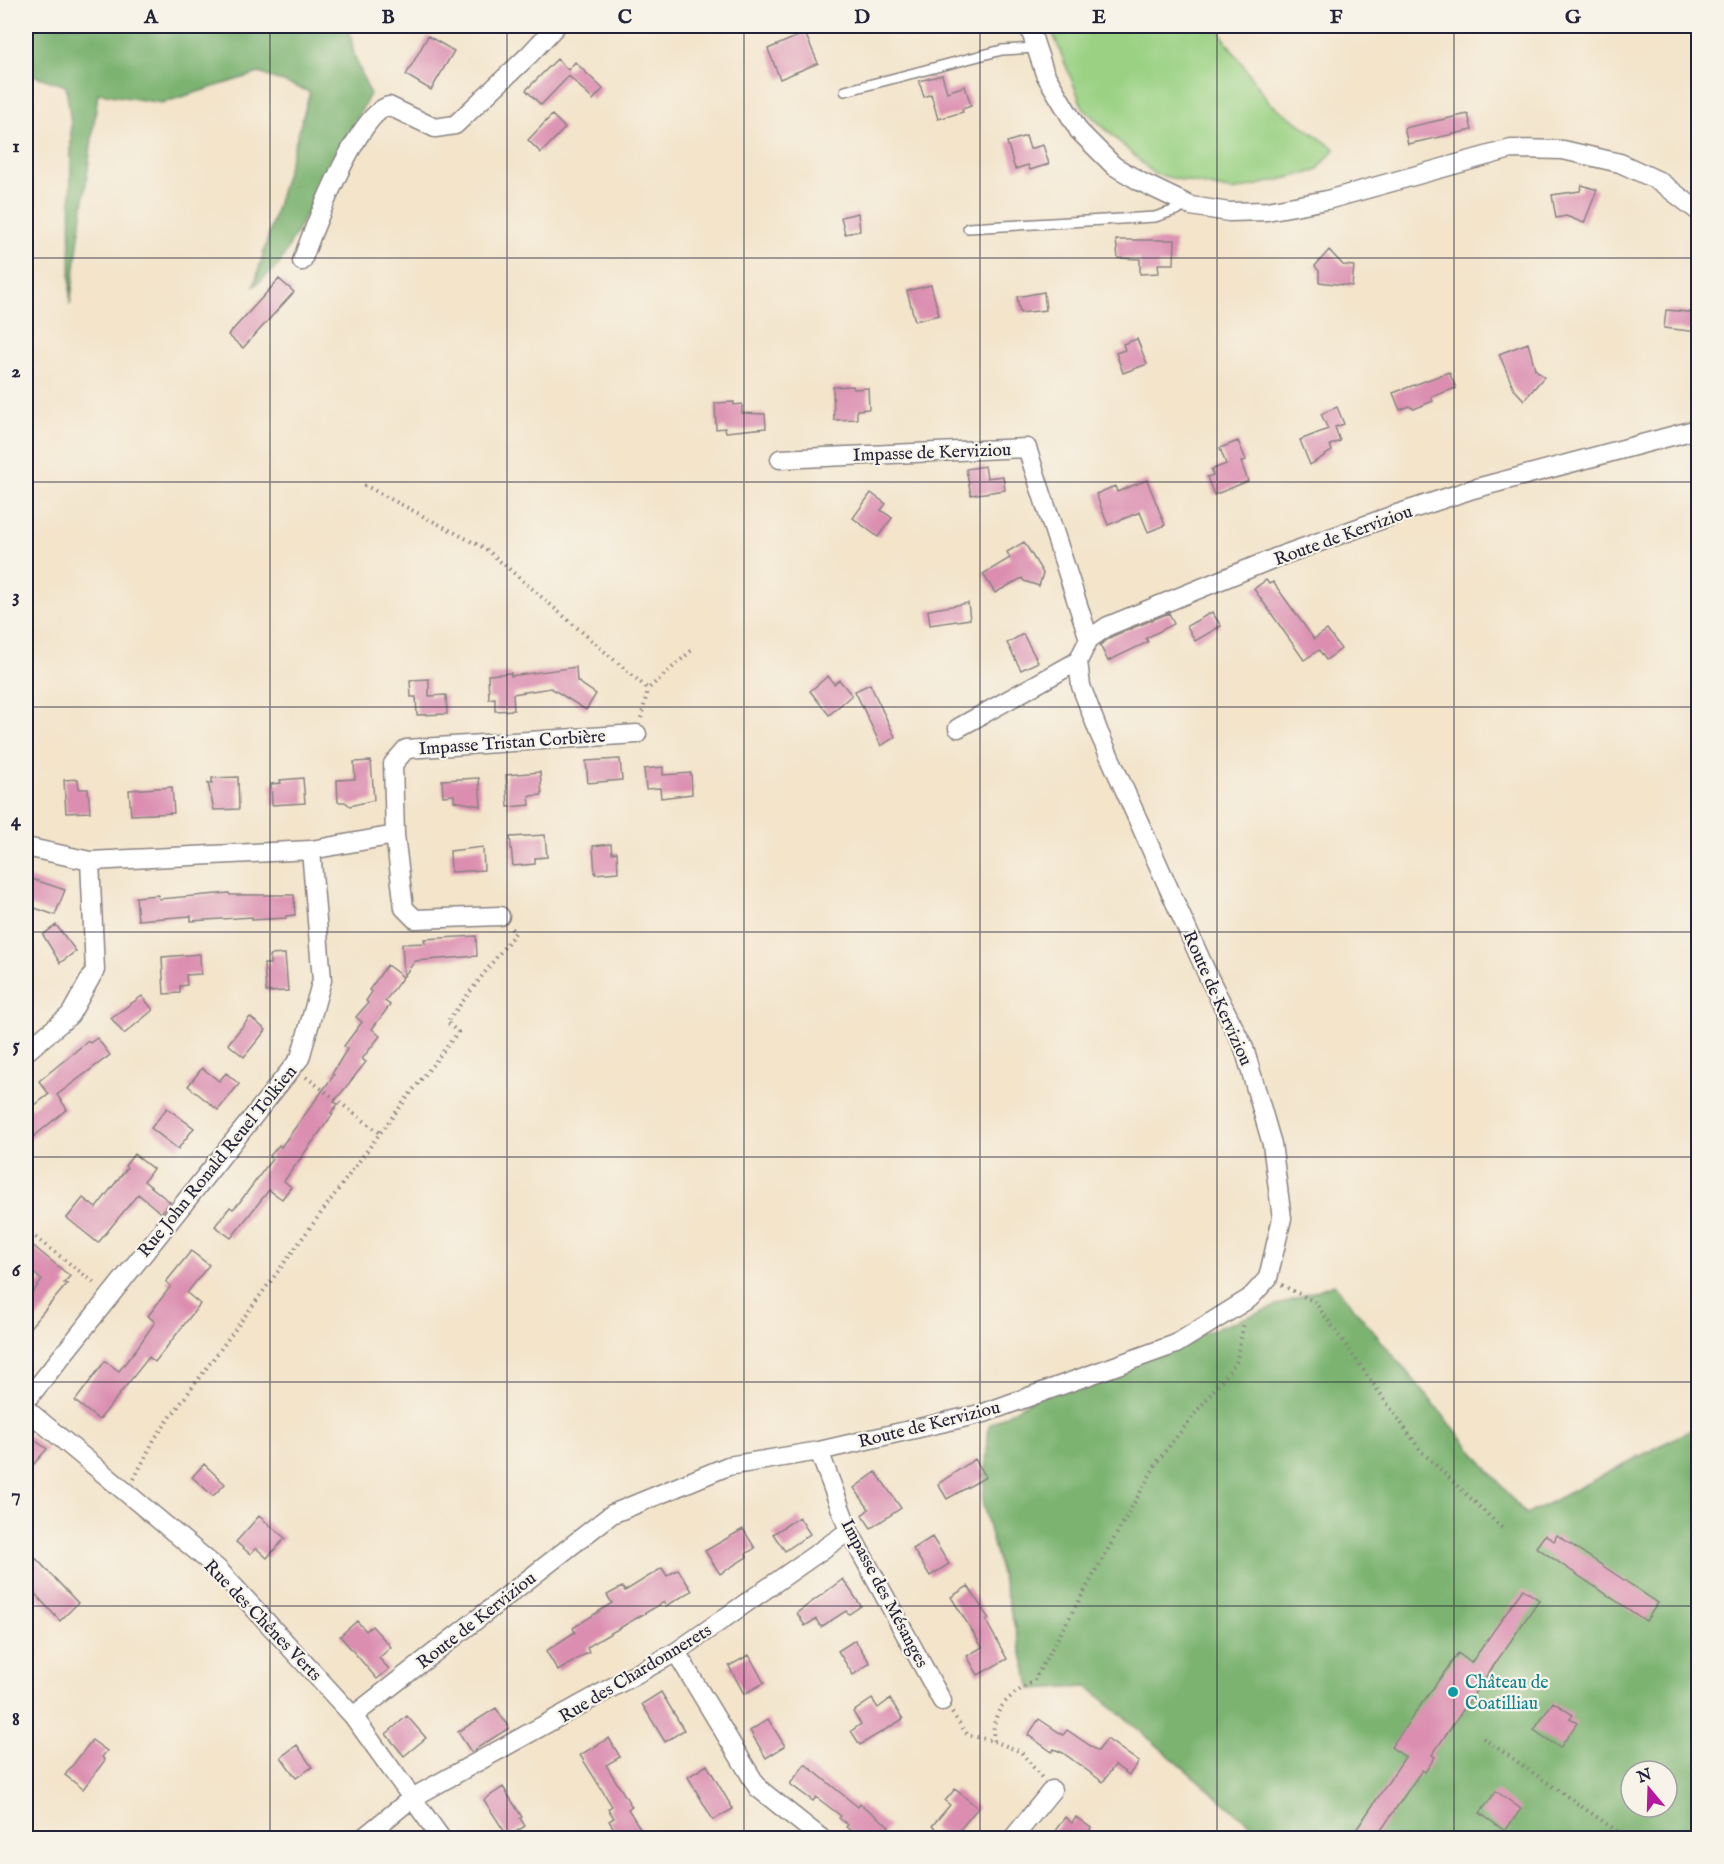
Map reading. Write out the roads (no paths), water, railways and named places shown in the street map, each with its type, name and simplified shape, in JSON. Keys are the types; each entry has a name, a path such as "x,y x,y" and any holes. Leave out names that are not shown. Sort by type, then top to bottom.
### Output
{"street":[{"path":"302,261 321,210 347,158 374,113 389,106 435,128 455,125 529,55 556,26"},
{"path":"1029,26 1046,74 1067,112 1091,144 1123,172 1191,206 1229,212 1267,211 1327,200 1511,149 1563,150 1620,163 1659,181 1698,211"},
{"name":"Route de Kerviziou","path":"1089,639 1108,626 1275,558 1394,515 1473,489 1698,429"},
{"name":"Impasse de Kerviziou","path":"780,459 1027,448 1089,639"},
{"path":"958,728 1078,661 1089,639"},
{"name":"Route de Kerviziou","path":"353,1716 612,1514 728,1466 819,1451 984,1413 1176,1344 1247,1300 1268,1278 1282,1218 1272,1144 1244,1048 1209,978 1099,733 1081,686 1078,661"},
{"name":"Impasse Tristan Corbière","path":"500,916 415,919 404,908 395,835 393,764 406,749 637,734"},
{"path":"26,847 90,861 311,850 395,835"},
{"name":"Rue John Ronald Reuel Tolkien","path":"26,1401 109,1294 300,1058 322,980 311,850"},
{"path":"26,1052 70,1015 95,970 90,861"},
{"name":"Rue des Chênes Verts","path":"26,1409 218,1569 353,1716 441,1839"},
{"name":"Impasse des Mésanges","path":"819,1451 849,1531 942,1701"},
{"name":"Rue des Chardonnerets","path":"363,1839 412,1798 676,1653 849,1531"},
{"path":"676,1653 758,1788 821,1839"},
{"path":"1013,1839 1052,1790"}],"lane":[{"path":"845,91 1002,50 1036,48"},
{"path":"968,228 1155,217 1191,206"}],"place":[{"name":"Château de Coatilliau","path":"1453,1692"}]}
